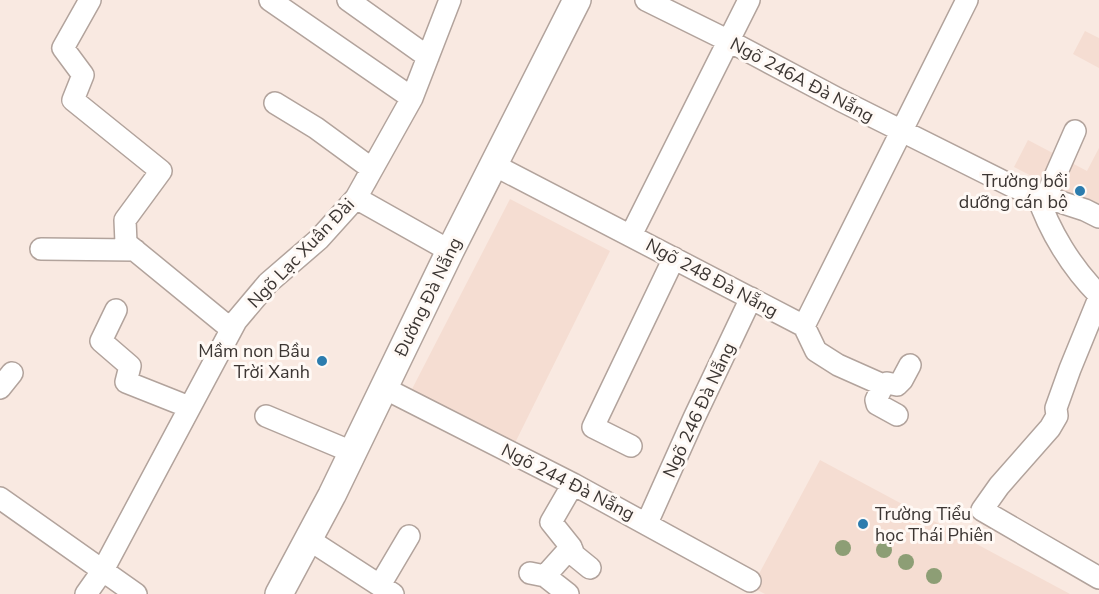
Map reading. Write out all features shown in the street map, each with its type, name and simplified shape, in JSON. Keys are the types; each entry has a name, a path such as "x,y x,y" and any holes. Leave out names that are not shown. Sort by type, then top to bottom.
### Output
{"main road":[{"name":"Đường Đà Nẵng","path":"281,594 577,0"}],"street":[{"path":"90,0 63,48 84,75 73,100 161,171 125,220 126,243 231,329"},
{"path":"270,0 412,98"},
{"path":"348,0 428,57"},
{"name":"Ngõ Lạc Xuân Đài","path":"86,594 103,570 231,329 268,283 319,239 356,198 412,98 450,0"},
{"name":"Ngõ 246A Đà Nẵng","path":"646,0 1014,187 1085,210 1099,217"},
{"path":"631,235 749,0"},
{"path":"910,365 899,384 883,385 838,365 816,351 804,326 967,0"},
{"path":"275,103 316,128 372,169"},
{"path":"1075,131 1042,196 1051,227 1074,265 1099,297 1056,408 1057,416 1050,428 999,486 982,510 1099,578"},
{"name":"Ngõ 248 Đà Nẵng","path":"494,165 804,326"},
{"path":"356,198 450,251"},
{"path":"41,249 135,250"},
{"path":"631,446 593,427 674,258"},
{"name":"Ngõ 246 Đà Nẵng","path":"647,523 751,298"},
{"path":"116,310 101,341 130,366 126,382 189,407"},
{"path":"883,385 876,400 877,404 897,415"},
{"name":"Ngõ 244 Đà Nẵng","path":"384,388 647,523 750,581"},
{"path":"266,416 352,452"},
{"path":"573,484 552,522 571,547 574,555 590,568"},
{"path":"0,498 136,594"},
{"path":"308,539 387,589 409,536"},
{"path":"568,594 538,575 571,547"}],"shaded area":[{"path":"1085,31 1099,38 1099,68 1073,54"},
{"name":"Trường bồi dưỡng cán bộ","path":"1028,140 1087,171 1099,148 1099,211 1014,167"},
{"path":"510,199 610,251 514,445 411,391"},
{"name":"Trường Tiểu học Thái Phiên","path":"820,460 1070,594 765,594 752,587"}],"place":[{"name":"Trường bồi dưỡng cán bộ","path":"1080,191"},
{"name":"Mầm non Bầu Trời Xanh","path":"322,361"},
{"name":"Trường Tiểu học Thái Phiên","path":"863,524"}]}
